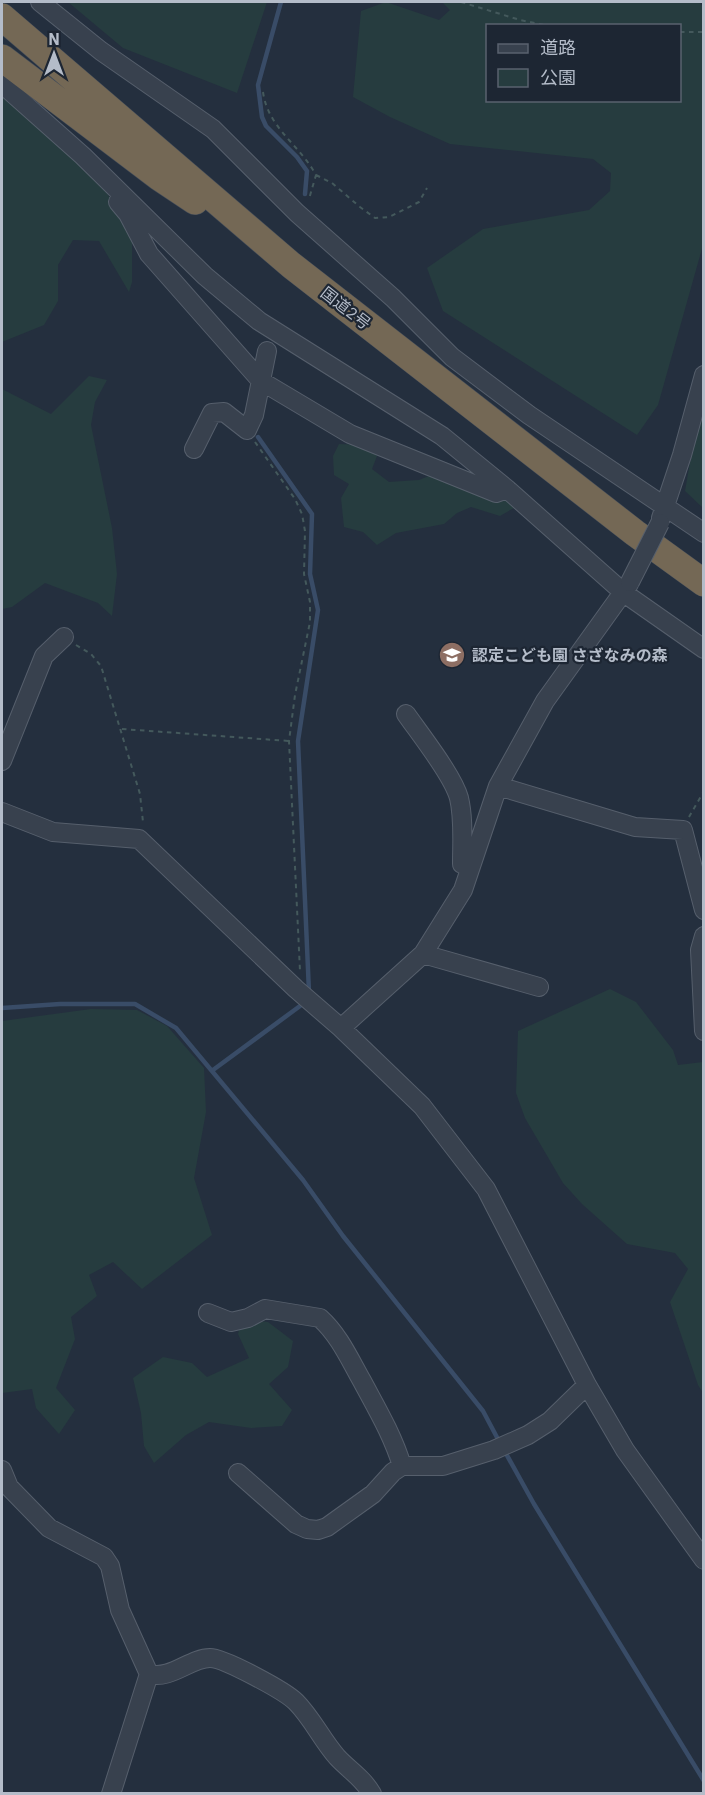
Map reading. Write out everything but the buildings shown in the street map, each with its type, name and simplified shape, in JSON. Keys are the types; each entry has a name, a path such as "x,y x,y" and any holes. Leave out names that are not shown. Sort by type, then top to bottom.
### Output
{"highway":[{"path":"13,2 78,62 226,208"},
{"name":"国道2号","path":"2,17 291,265 635,533 704,583"},
{"path":"2,58 159,177 291,265"}],"street":[{"path":"40,2 101,51 213,129 297,213 393,298 452,357 662,516 704,533"},
{"path":"2,84 108,181 205,276 259,321 442,436 704,649"},
{"path":"108,181 108,189 128,214 149,254 261,381 350,434 496,493 507,489"},
{"path":"194,449 212,413 224,412 247,430 254,415 267,351"},
{"path":"341,1028 423,954 463,890 498,786 545,701 627,588 662,516 704,375"},
{"path":"2,761 44,656 64,636"},
{"path":"406,714 451,780 459,796 462,822 462,864 470,867"},
{"path":"498,786 634,827 683,830 704,910"},
{"path":"2,812 53,832 139,839 422,1106 486,1189 587,1385 625,1450 704,1560"},
{"path":"704,936 700,950 704,1031"},
{"path":"423,954 539,987"},
{"path":"208,1313 231,1322 248,1318 265,1309 320,1318 327,1324 350,1359 396,1444 402,1466"},
{"path":"238,1473 296,1524 307,1529 318,1530 327,1527 373,1494 393,1472 402,1466 443,1466 494,1450 528,1435 550,1421 587,1385"},
{"path":"2,1470 9,1487 48,1528 104,1557 110,1566 120,1610 149,1674 111,1794"},
{"path":"149,1674 158,1677 209,1658 226,1661 294,1700 337,1757 365,1781 372,1794"}],"path":[{"path":"460,2 539,24"},
{"path":"681,32 704,32"},
{"path":"263,92 265,106 276,126 308,161 316,175 332,183 375,218 389,217 419,202 427,188"},
{"path":"309,199 316,175"},
{"path":"247,430 295,499 302,514 305,531 304,574 310,602 310,622 295,695 289,741 300,982 296,989"},
{"path":"64,636 91,654 101,666 140,794 144,832 139,839"},
{"path":"121,729 289,741"},
{"path":"683,830 704,790"}],"green space":[{"path":"68,2 267,2 237,93 123,48"},
{"path":"386,2 439,20 450,10 442,2 699,2 703,7 703,245 658,405 637,435 443,311 427,268 483,229 589,210 610,191 611,173 593,159 450,144 390,117 353,97 361,11"},
{"path":"2,93 93,170 132,235 132,282 129,292 99,241 73,240 58,265 58,301 44,325 2,342"},
{"path":"89,376 107,380 95,402 91,425 112,528 117,574 112,616 98,603 45,583 12,607 2,609 2,389 51,414"},
{"path":"703,388 703,508 685,491"},
{"path":"339,444 368,445 377,456 372,469 389,482 419,480 436,473 487,489 519,505 500,516 471,507 457,513 444,524 396,533 377,545 363,532 344,527 341,498 349,484 334,475 333,456"},
{"path":"610,989 636,1002 673,1050 678,1065 703,1062 703,1393 698,1385 670,1302 688,1269 675,1253 627,1244 582,1204 563,1183 525,1118 516,1093 518,1031"},
{"path":"91,1009 137,1010 167,1026 204,1068 206,1112 194,1178 212,1235 142,1289 113,1262 89,1275 97,1296 71,1317 75,1339 56,1388 75,1410 59,1434 36,1408 32,1389 2,1393 2,1021"},
{"path":"242,1319 268,1322 293,1341 288,1367 269,1384 292,1410 282,1426 251,1428 209,1422 186,1435 154,1463 144,1446 141,1413 133,1378 163,1357 192,1363 207,1377 249,1358 238,1334"}],"waterway":[{"path":"281,2 258,85 262,117 266,126 297,157 307,171 305,194"},
{"path":"258,437 312,514 310,574 318,610 298,741 309,992"},
{"path":"2,1008 60,1004 135,1004 176,1028 303,1180 343,1236 483,1411 500,1443"},
{"path":"213,1070 300,1006"},
{"path":"504,1450 534,1504 704,1781"}],"place":[{"name":"認定こども園 さざなみの森","path":"452,655"}]}
